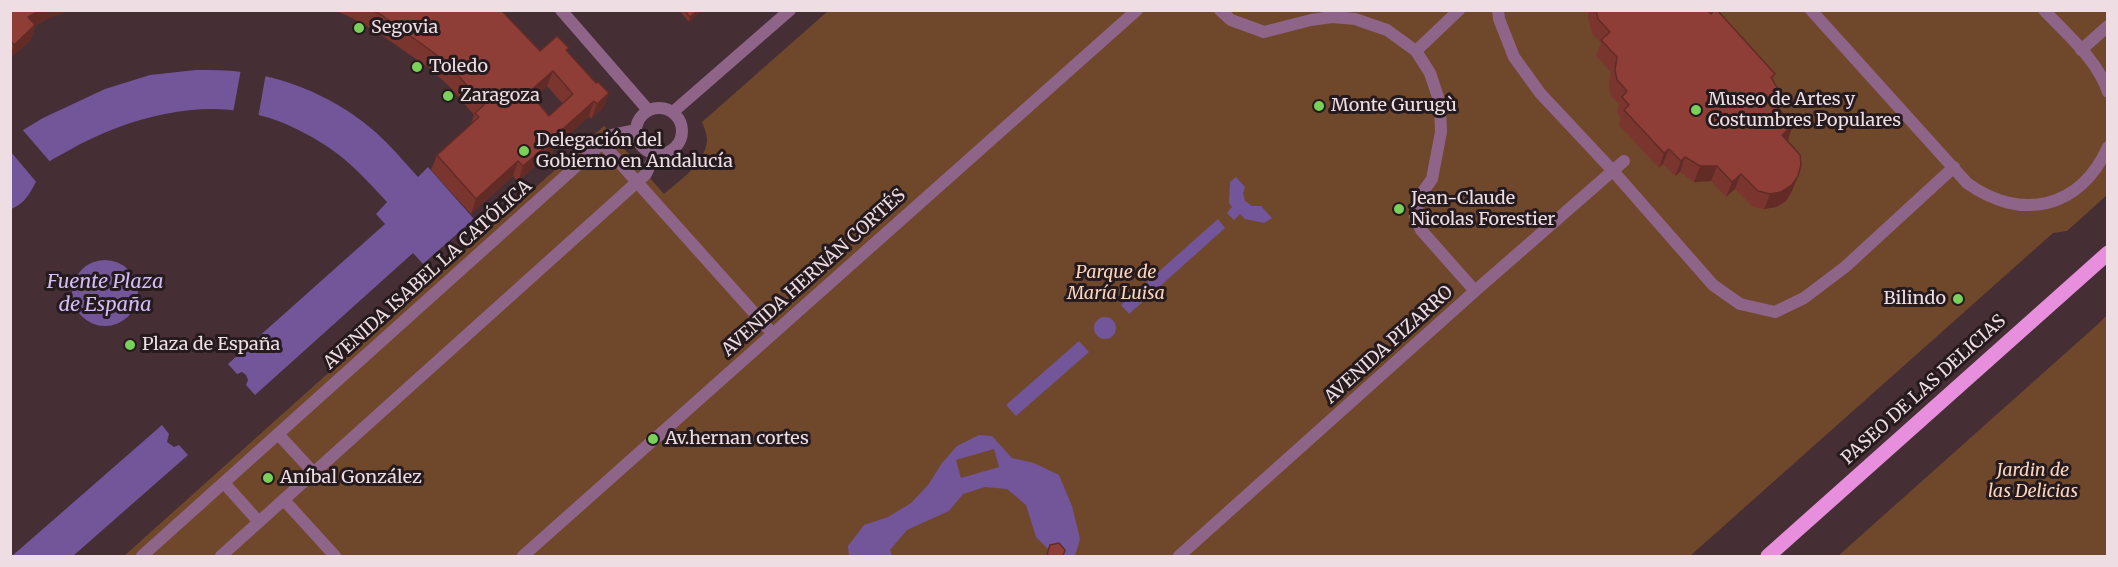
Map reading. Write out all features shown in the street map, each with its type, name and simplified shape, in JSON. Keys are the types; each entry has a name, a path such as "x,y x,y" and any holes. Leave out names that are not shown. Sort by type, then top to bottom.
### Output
{"main road":[{"name":"PASEO DE LAS DELICIAS","path":"1768,556 2108,253"}],"street":[{"path":"561,10 648,110"},
{"path":"673,112 790,10"},
{"path":"1220,10 1231,20 1264,32 1311,20 1332,17 1355,19 1387,30 1416,51 1430,73 1440,104 1441,132 1432,179 1419,196 1415,216 1421,230 1475,291"},
{"path":"1416,51 1459,10"},
{"path":"1498,10 1499,19 1514,57 1540,93 1613,171 1713,285 1740,304 1775,312 1804,298 1845,267 1954,168"},
{"path":"1811,10 1967,183 1984,195 2023,206 2044,204 2063,197 2082,184 2100,165 2108,147"},
{"path":"2044,10 2080,50 2104,81 2108,92"},
{"name":"AVENIDA HERNÁN CORTÉS","path":"523,556 1133,14"},
{"path":"2080,50 2108,26"},
{"path":"660,108 673,112 682,125 680,141 670,152 655,154 646,152 640,146 635,130 637,122 648,110 660,108"},
{"name":"AVENIDA ISABEL LA CATÓLICA","path":"224,483 611,135 635,130"},
{"path":"602,143 773,334"},
{"path":"221,556 646,174 655,154"},
{"name":"AVENIDA PIZARRO","path":"1179,556 1475,291 1624,162"},
{"path":"278,435 314,473"},
{"path":"142,556 224,483 259,522"},
{"path":"284,500 335,556"}],"green space":[{"name":"Parque de María Luisa","path":"828,11 2107,11 2107,195 2067,231 2053,233 1690,556 124,556 604,126 664,194 691,171 702,157 707,140 702,122"},
{"name":"Jardin de las Delicias","path":"2107,315 2107,556 1838,556 2097,325"}],"water":[{"path":"196,70 262,75 320,95 371,128 418,177 428,167 474,219 423,264 413,253 255,395 246,385 248,380 246,375 242,372 237,374 228,364 385,224 376,214 387,202 344,159 302,132 252,113 200,109 174,112 112,130 53,159 45,167 29,195 11,209 10,143 23,130 105,89 150,75"},
{"path":"1236,177 1245,187 1243,193 1245,201 1252,206 1261,206 1272,218 1264,223 1245,219 1240,214 1234,220 1227,213 1232,207 1229,203 1230,182"},
{"path":"1218,219 1225,228 1129,314 1121,305"},
{"name":"Fuente Plaza de España","path":"105,260 118,262 128,270 136,280 138,293 136,306 128,316 118,324 105,326 92,324 82,316 74,306 72,293 74,280 82,270 92,262"},
{"path":"1105,317 1113,320 1116,328 1113,336 1105,339 1097,336 1094,328 1097,320"},
{"path":"1079,341 1089,352 1016,416 1006,405"},
{"path":"162,425 169,434 167,442 174,447 179,445 188,455 73,556 12,556"},
{"path":"979,435 992,436 1012,458 1034,463 1059,475 1072,506 1080,539 1075,556 1046,556 1048,549 1036,537 1026,505 1007,489 985,487 963,494 949,511 907,530 890,550 892,556 849,556 848,546 864,525 888,517 911,503 928,485 942,463 957,446","holes":["994,449 999,467 961,478 956,460"]}],"pier":[{"path":"241,69 266,73 258,118 233,113"},
{"path":"21,128 52,164 38,184 11,152 10,139"}],"building":[{"path":"10,10 41,10 28,17 35,25 14,45 10,40"},
{"path":"372,10 501,10 540,51 557,36 569,48 566,50 596,83 598,82 609,93 597,104 594,101 554,137 557,140 545,151 543,149 523,166 518,161 476,199 437,155 479,117 475,113 484,105 456,73 434,53","holes":["553,71 573,94 549,116 529,92"]},
{"path":"684,10 698,10 690,17"},
{"name":"Museo de Artes y Costumbres Populares","path":"1596,10 1707,10 1711,14 1717,10 1775,74 1771,77 1780,93 1777,107 1793,125 1782,135 1800,155 1801,165 1792,185 1781,192 1770,194 1758,191 1741,174 1732,182 1717,166 1700,166 1685,157 1681,161 1669,149 1664,153 1624,110 1629,105 1622,97 1627,91 1617,80 1615,70 1617,57 1601,40 1610,32 1598,19"},
{"path":"1059,543 1065,550 1063,556 1049,556 1047,554 1050,545"}],"place":[{"name":"Segovia","path":"359,28"},
{"name":"Toledo","path":"417,67"},
{"name":"Zaragoza","path":"448,96"},
{"name":"Monte Gurugù","path":"1319,106"},
{"name":"Museo de Artes y Costumbres Populares","path":"1696,110"},
{"name":"Delegación del Gobierno en Andalucía","path":"524,151"},
{"name":"Jean-Claude Nicolas Forestier","path":"1399,209"},
{"name":"Bilindo","path":"1958,299"},
{"name":"Plaza de España","path":"130,345"},
{"name":"Av.hernan cortes","path":"653,439"},
{"name":"Aníbal González","path":"268,478"}]}
